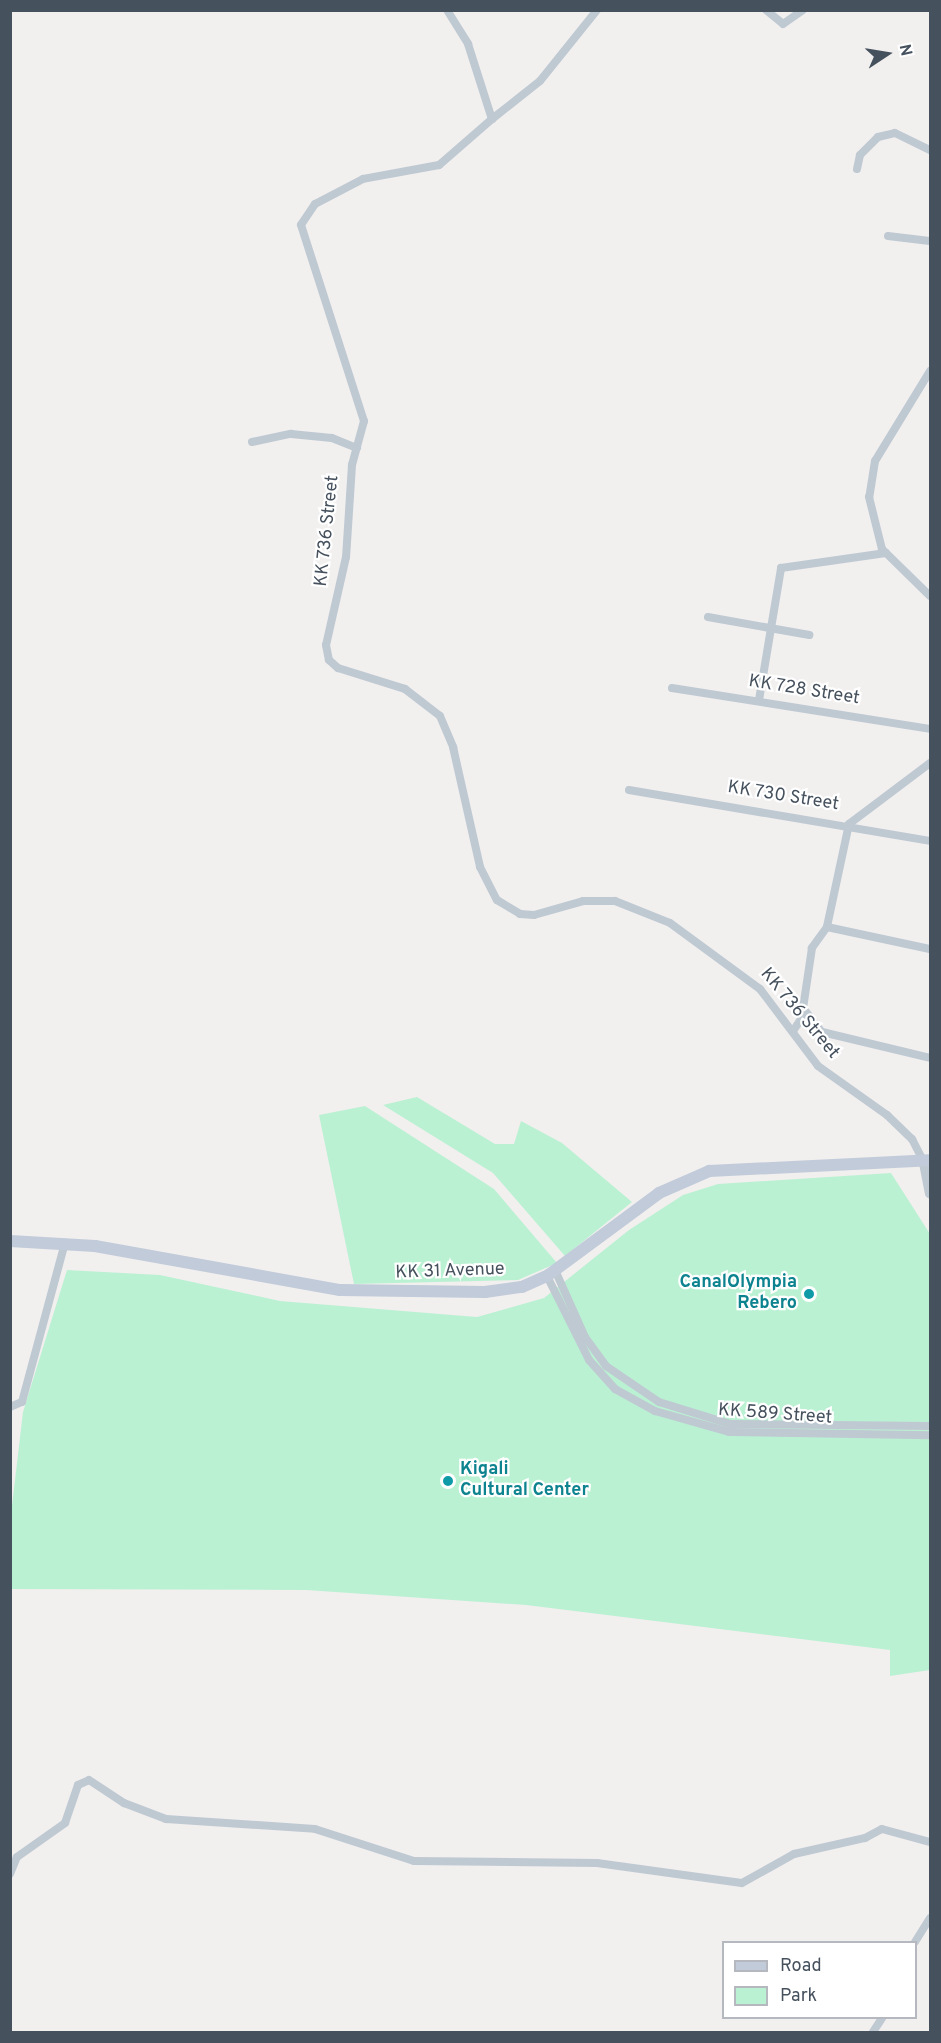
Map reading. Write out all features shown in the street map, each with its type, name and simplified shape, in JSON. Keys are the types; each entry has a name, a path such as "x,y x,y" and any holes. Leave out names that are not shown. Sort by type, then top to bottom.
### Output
{"main road":[{"name":"KK 31 Avenue","path":"10,1241 65,1243 364,1293 485,1292 522,1287 551,1273 660,1193 709,1171 927,1162"}],"street":[{"path":"452,12 468,44 492,119 540,81 597,10"},
{"path":"766,10 783,24 802,10"},
{"name":"KK 736 Street","path":"492,119 439,165 363,178 330,193 305,214 306,245 363,409 346,509 346,557 326,653 338,668 405,689 440,716 453,747 480,867 497,900 520,914 599,900 651,914 736,967 793,1031 818,1066 912,1139 927,1162"},
{"path":"857,169 860,155 878,137 895,133 930,150"},
{"path":"888,236 930,241"},
{"path":"930,371 870,476 873,530 886,554 930,596"},
{"path":"252,442 291,434 332,438 357,448"},
{"path":"759,700 781,568 886,554"},
{"path":"708,617 809,635"},
{"name":"KK 728 Street","path":"672,688 759,700 930,729"},
{"path":"793,1031 805,1013 812,948 827,927 849,824 930,763"},
{"name":"KK 730 Street","path":"629,790 849,824 930,841"},
{"path":"827,927 930,949"},
{"path":"805,1013 822,1032 930,1058"},
{"path":"927,1162 930,1193"},
{"path":"10,1407 22,1402 65,1243"},
{"name":"KK 589 Street","path":"551,1273 585,1337 606,1366 659,1402 730,1424 930,1426"},
{"name":"KK 589 Street","path":"551,1273 589,1360 615,1389 655,1411 729,1432 930,1435"},
{"path":"10,1874 18,1857 64,1823 78,1785 89,1780 124,1803 166,1820 315,1829 414,1861 597,1863 742,1883 794,1854 865,1838 882,1828 930,1842"},
{"path":"916,1941 930,1918"},
{"path":"873,2032 881,2019"}],"green space":[{"path":"417,1097 495,1144 514,1144 521,1121 562,1143 632,1202 565,1256 493,1173 383,1105"},
{"path":"365,1106 494,1189 557,1263 518,1280 354,1284 319,1115"},
{"path":"891,1173 930,1234 930,1670 890,1676 890,1650 526,1605 306,1590 11,1589 11,1514 23,1412 67,1270 160,1275 280,1301 477,1317 544,1298 629,1230 683,1195 718,1184"}],"place":[{"name":"CanalOlympia Rebero","path":"809,1294"},
{"name":"Kigali Cultural Center","path":"448,1481"}]}
